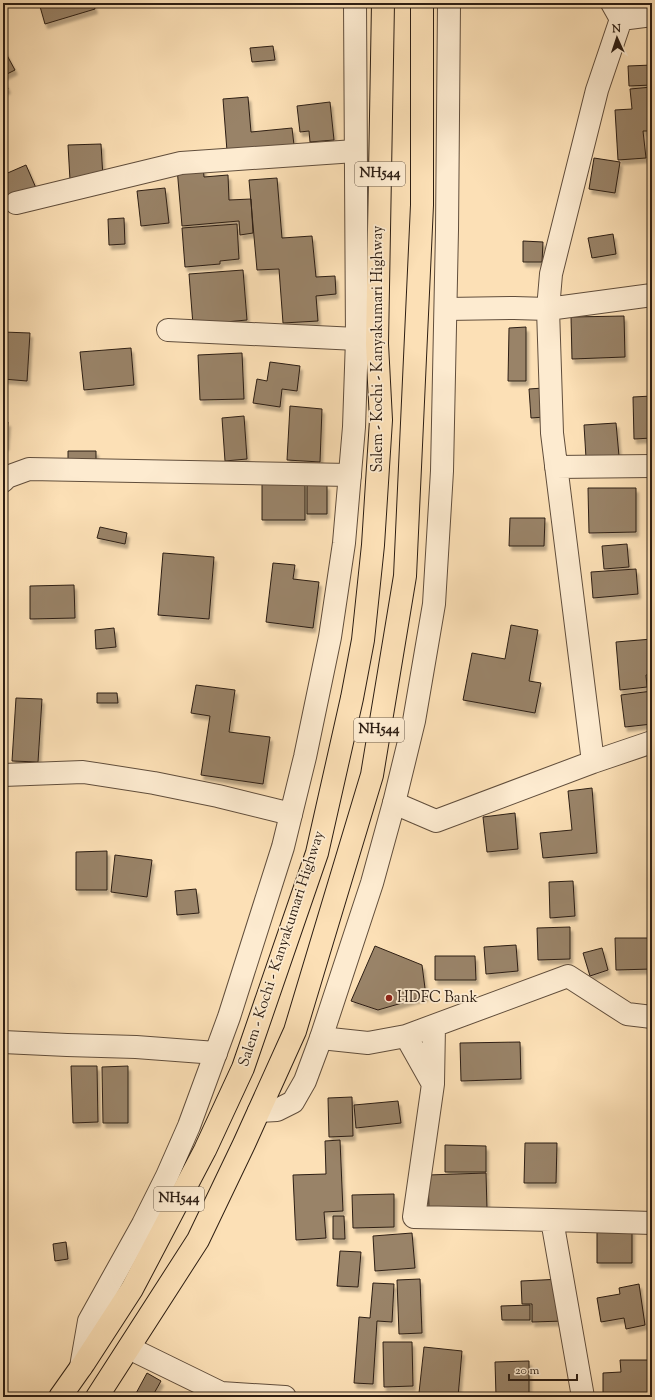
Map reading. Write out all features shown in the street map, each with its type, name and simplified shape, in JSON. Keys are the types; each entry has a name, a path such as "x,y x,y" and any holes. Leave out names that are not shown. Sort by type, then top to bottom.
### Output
{"highway":[{"name":"Salem - Kochi - Kanyakumari Highway","path":"60,1397 132,1289 205,1150 243,1068 317,853 352,698 363,640 373,546 381,420 377,344 383,3"},
{"name":"Salem - Kochi - Kanyakumari Highway","path":"97,1397 198,1240 295,1031 372,775 404,576 422,206 422,3"}],"street":[{"path":"81,1367 89,1321 143,1224 167,1176 189,1126 229,1017 283,847 305,757 330,637 344,543 354,427 357,339 355,3"},
{"path":"259,1111 277,1110 293,1102 304,1081 321,1038 372,883 394,803 414,721 434,604 442,471 450,73 449,3"},
{"path":"593,762 552,433 548,309 551,274 617,11 652,15"},
{"path":"16,202 181,163 355,151"},
{"path":"446,309 548,309 652,295"},
{"path":"168,330 357,339"},
{"path":"556,467 652,466"},
{"path":"3,481 6,476 29,469 350,475"},
{"path":"394,803 436,821 593,762 652,742"},
{"path":"3,775 83,772 154,783 218,796 291,814"},
{"path":"321,1038 368,1043 406,1036 568,976 627,1014 652,1016"},
{"path":"434,1026 433,1084 414,1217 652,1223"},
{"path":"406,1036 433,1084"},
{"path":"3,1042 136,1047 216,1053"},
{"path":"552,1220 583,1397"},
{"path":"128,1348 221,1393 284,1397"}],"building":[{"path":"39,3 93,3 95,9 45,24"},
{"path":"273,46 275,60 252,62 250,48"},
{"path":"3,48 15,70 3,76"},
{"path":"652,65 652,85 629,86 628,66"},
{"path":"3,79 8,89 3,91"},
{"path":"652,87 652,131 643,131 646,158 618,160 615,110 632,109 630,89"},
{"path":"248,97 251,132 292,128 294,145 227,151 223,99"},
{"path":"330,102 334,140 310,142 309,131 300,132 297,106"},
{"path":"101,144 103,178 70,180 68,145"},
{"path":"594,158 620,162 615,193 589,189"},
{"path":"26,165 36,188 3,202 3,175"},
{"path":"203,166 204,177 228,175 229,200 251,199 253,233 240,235 239,221 182,226 177,168"},
{"path":"277,178 282,238 312,236 316,277 335,276 336,294 316,296 318,321 283,323 279,269 257,270 249,180"},
{"path":"165,188 169,223 141,226 137,191"},
{"path":"124,218 125,244 109,245 108,219"},
{"path":"237,224 239,259 220,261 220,264 185,267 182,228"},
{"path":"613,234 616,254 592,258 588,238"},
{"path":"523,241 543,242 542,262 523,262"},
{"path":"243,270 247,320 193,325 189,274"},
{"path":"624,316 625,357 572,359 571,317"},
{"path":"526,327 526,381 508,381 509,328"},
{"path":"3,332 30,333 27,381 3,379"},
{"path":"131,348 134,385 84,390 80,352"},
{"path":"242,353 244,399 200,400 198,355"},
{"path":"270,362 300,366 297,391 282,389 280,407 253,403 257,379 267,381"},
{"path":"543,388 545,417 531,418 529,389"},
{"path":"652,396 652,438 634,439 633,397"},
{"path":"290,406 322,409 320,462 287,460"},
{"path":"244,416 247,459 225,461 222,418"},
{"path":"3,422 8,422 6,446 3,446"},
{"path":"616,423 619,456 586,458 584,425"},
{"path":"68,451 96,451 96,469 68,470"},
{"path":"262,482 305,482 305,520 262,520"},
{"path":"307,485 327,485 327,514 307,514"},
{"path":"588,488 636,488 636,532 589,533"},
{"path":"510,518 545,518 544,546 509,546"},
{"path":"100,527 127,533 125,544 97,538"},
{"path":"627,544 629,567 604,569 602,546"},
{"path":"163,553 214,557 209,619 158,615"},
{"path":"273,563 295,565 293,579 319,582 313,628 266,622"},
{"path":"636,569 638,594 593,598 591,572"},
{"path":"74,585 75,618 30,619 30,586"},
{"path":"511,625 538,630 529,681 541,683 535,713 463,700 472,653 505,659"},
{"path":"114,628 116,647 96,649 95,630"},
{"path":"652,639 652,674 646,675 647,687 620,690 616,642"},
{"path":"196,685 235,690 229,732 270,737 263,784 201,775 210,716 191,713"},
{"path":"652,691 652,724 625,727 621,695"},
{"path":"97,693 117,693 118,703 97,703"},
{"path":"16,698 42,699 38,762 12,761"},
{"path":"592,788 597,853 543,858 540,833 572,830 568,791"},
{"path":"515,813 518,849 487,852 483,817"},
{"path":"107,851 107,890 76,890 76,852"},
{"path":"115,855 152,860 147,897 111,892"},
{"path":"573,881 575,916 550,918 549,882"},
{"path":"196,889 199,913 177,915 175,891"},
{"path":"570,927 570,959 538,960 537,928"},
{"path":"615,938 652,938 652,969 616,970"},
{"path":"516,945 518,971 486,974 484,947"},
{"path":"375,946 422,965 426,996 378,1010 351,1001"},
{"path":"602,948 608,970 590,976 583,953"},
{"path":"435,956 475,956 476,980 435,980"},
{"path":"520,1042 521,1079 461,1081 460,1043"},
{"path":"71,1066 97,1066 98,1122 73,1123"},
{"path":"128,1066 128,1123 103,1123 102,1067"},
{"path":"352,1097 353,1136 329,1137 328,1098"},
{"path":"398,1101 401,1123 356,1128 354,1105"},
{"path":"340,1140 343,1211 324,1212 326,1238 296,1240 293,1175 326,1174 325,1141"},
{"path":"525,1143 557,1143 556,1183 524,1183"},
{"path":"445,1145 486,1146 486,1172 445,1172"},
{"path":"486,1173 487,1209 429,1211 428,1175"},
{"path":"394,1194 394,1227 353,1228 352,1195"},
{"path":"333,1216 344,1216 345,1239 333,1239"},
{"path":"597,1229 632,1229 632,1263 597,1263"},
{"path":"412,1233 415,1268 375,1271 373,1236"},
{"path":"66,1242 68,1259 55,1261 53,1244"},
{"path":"340,1251 361,1252 358,1287 337,1286"},
{"path":"420,1279 422,1333 399,1334 397,1280"},
{"path":"562,1279 564,1321 532,1322 532,1304 522,1304 521,1281"},
{"path":"373,1283 394,1284 392,1322 377,1321 373,1384 354,1383 359,1317 370,1318"},
{"path":"639,1284 645,1325 626,1329 624,1318 601,1322 597,1298 620,1294 619,1288"},
{"path":"530,1305 530,1320 502,1320 501,1306"},
{"path":"383,1342 412,1342 413,1386 384,1387"},
{"path":"424,1347 462,1351 458,1397 419,1393"},
{"path":"620,1360 652,1360 652,1397 603,1397 603,1373 621,1372"},
{"path":"529,1361 529,1395 496,1396 495,1362"},
{"path":"147,1373 161,1381 152,1397 134,1397"}],"place":[{"name":"HDFC Bank","path":"389,998"}]}
